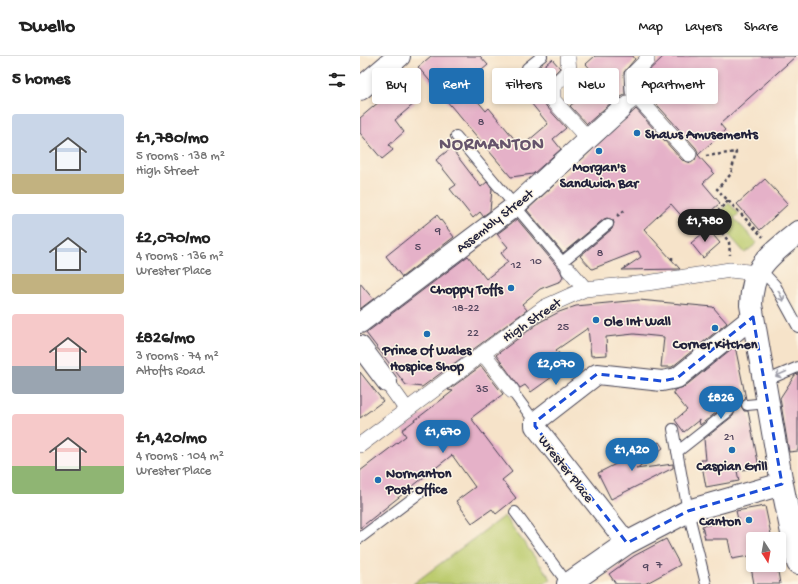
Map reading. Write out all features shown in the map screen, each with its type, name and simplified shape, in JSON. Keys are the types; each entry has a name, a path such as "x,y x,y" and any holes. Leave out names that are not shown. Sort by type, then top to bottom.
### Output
{"street":[{"path":"360,89 399,56"},
{"path":"638,68 647,60 647,56"},
{"path":"569,57 569,72 553,86 553,100 588,139"},
{"path":"621,109 628,104"},
{"path":"643,104 689,154"},
{"name":"Assembly Street","path":"360,323 515,206 621,109"},
{"path":"798,232 776,251 756,278 753,317 782,484 798,563"},
{"path":"566,266 585,289"},
{"name":"High Street","path":"360,444 545,307 585,289 647,283 730,270 756,278"},
{"name":"Wrester Place","path":"626,543 535,426 535,422 597,374 662,381 677,378 753,317"},
{"path":"360,346 407,410"},
{"path":"483,353 512,391"},
{"path":"568,584 626,543 688,511 782,484"}],"lane":[{"path":"527,68 542,56"},
{"path":"456,136 566,266 608,224"},
{"path":"756,278 775,285 798,327"},
{"path":"765,382 798,367"},
{"path":"512,391 535,422"},
{"path":"747,405 768,403"},
{"path":"677,452 729,411"},
{"path":"673,430 688,511 706,584"},
{"path":"360,538 421,492"},
{"path":"515,512 568,584"}],"path":[{"path":"689,154 694,159 736,152 732,174 717,189 776,251"},
{"path":"728,201 711,218 729,242 730,270"}],"highlighted area":[{"path":"753,317 782,484 688,511 627,543 535,426 535,422 597,374 662,381 677,378"}],"green space":[{"path":"729,203 739,214 734,218 757,243 745,253 713,217"},
{"path":"504,516 551,579 544,584 413,584"}],"building":[{"path":"431,56 480,56 488,65 484,68 429,68 429,80 421,71 421,68 418,67"},
{"path":"595,56 633,56 635,59 624,72 625,95 619,98 619,68 590,68 586,64"},
{"path":"664,56 796,56 720,124 725,130 698,155 714,173 703,183 720,203 692,228 671,204 644,229 680,269 622,270 641,257 638,251 592,269 580,256 612,229 614,223 613,220 607,218 604,219 563,253 527,210 636,109 682,160 691,163 695,160 698,152 696,148 656,104 718,104 718,68 651,68"},
{"path":"552,59 560,68 556,72 556,68 541,68"},
{"path":"376,104 414,104 395,120 404,132 389,145 393,150 382,159 360,133 360,118"},
{"path":"449,104 480,104 486,111 489,108 521,147 548,124 532,104 546,104 566,128 553,139 561,149 533,174 511,177"},
{"path":"572,104 610,104 587,124 570,106"},
{"path":"451,148 481,187 487,182 492,189 490,211 483,216 480,212 473,218 450,189 456,185 436,160"},
{"path":"765,179 788,204 760,230 737,204"},
{"path":"437,215 454,237 402,277 386,256"},
{"path":"517,219 560,270 563,277 561,281 540,289 522,304 527,310 422,387 406,385 366,333 468,256 486,279 508,262 501,253 508,247 497,234"},
{"path":"708,229 720,243 703,258 691,243"},
{"path":"360,283 373,299 360,309"},
{"path":"639,300 713,307 727,323 672,367 661,367 664,337 634,334 606,337 607,355 591,356 588,328 556,350 563,358 559,358 566,367 531,392 525,385 520,388 496,355 540,322 559,312 576,306"},
{"path":"735,346 746,399 741,402 741,406 744,411 748,411 759,467 737,471 739,481 706,487 701,460 706,460 704,439 733,416 735,410 732,405 725,406 700,425 699,420 684,432 675,420 687,410 674,394 674,390 684,387"},
{"path":"481,366 503,394 471,418 512,472 502,480 516,498 496,514 492,509 472,523 456,501 475,487 452,455 360,528 360,471 406,436 402,430 453,391 448,390"},
{"path":"360,372 383,401 360,418"},
{"path":"798,374 798,451 789,452 780,398 795,375"},
{"path":"659,442 663,448 636,469 673,464 673,468 611,499 598,473"},
{"path":"765,506 771,532 746,532 746,557 732,559 728,539 705,539 702,526 738,519 736,511"},
{"path":"666,539 680,565 645,584 616,584 609,574 634,556"},
{"path":"752,572 778,572 780,584 754,584"}],"place":[{"name":"Shaws Amusements","path":"637,133"},
{"name":"Morgan's Sandwich Bar","path":"599,151"},
{"name":"Choppy Toffs","path":"511,288"},
{"name":"Ole Int Wall","path":"596,320"},
{"name":"Corner Kitchen","path":"715,328"},
{"name":"Prince Of Wales Hospice Shop","path":"427,334"},
{"name":"Caspian Grill","path":"732,450"},
{"name":"Normanton Post Office","path":"378,480"},
{"name":"Canton","path":"749,520"}],"district":[{"name":"NORMANTON","path":"492,143"}]}
